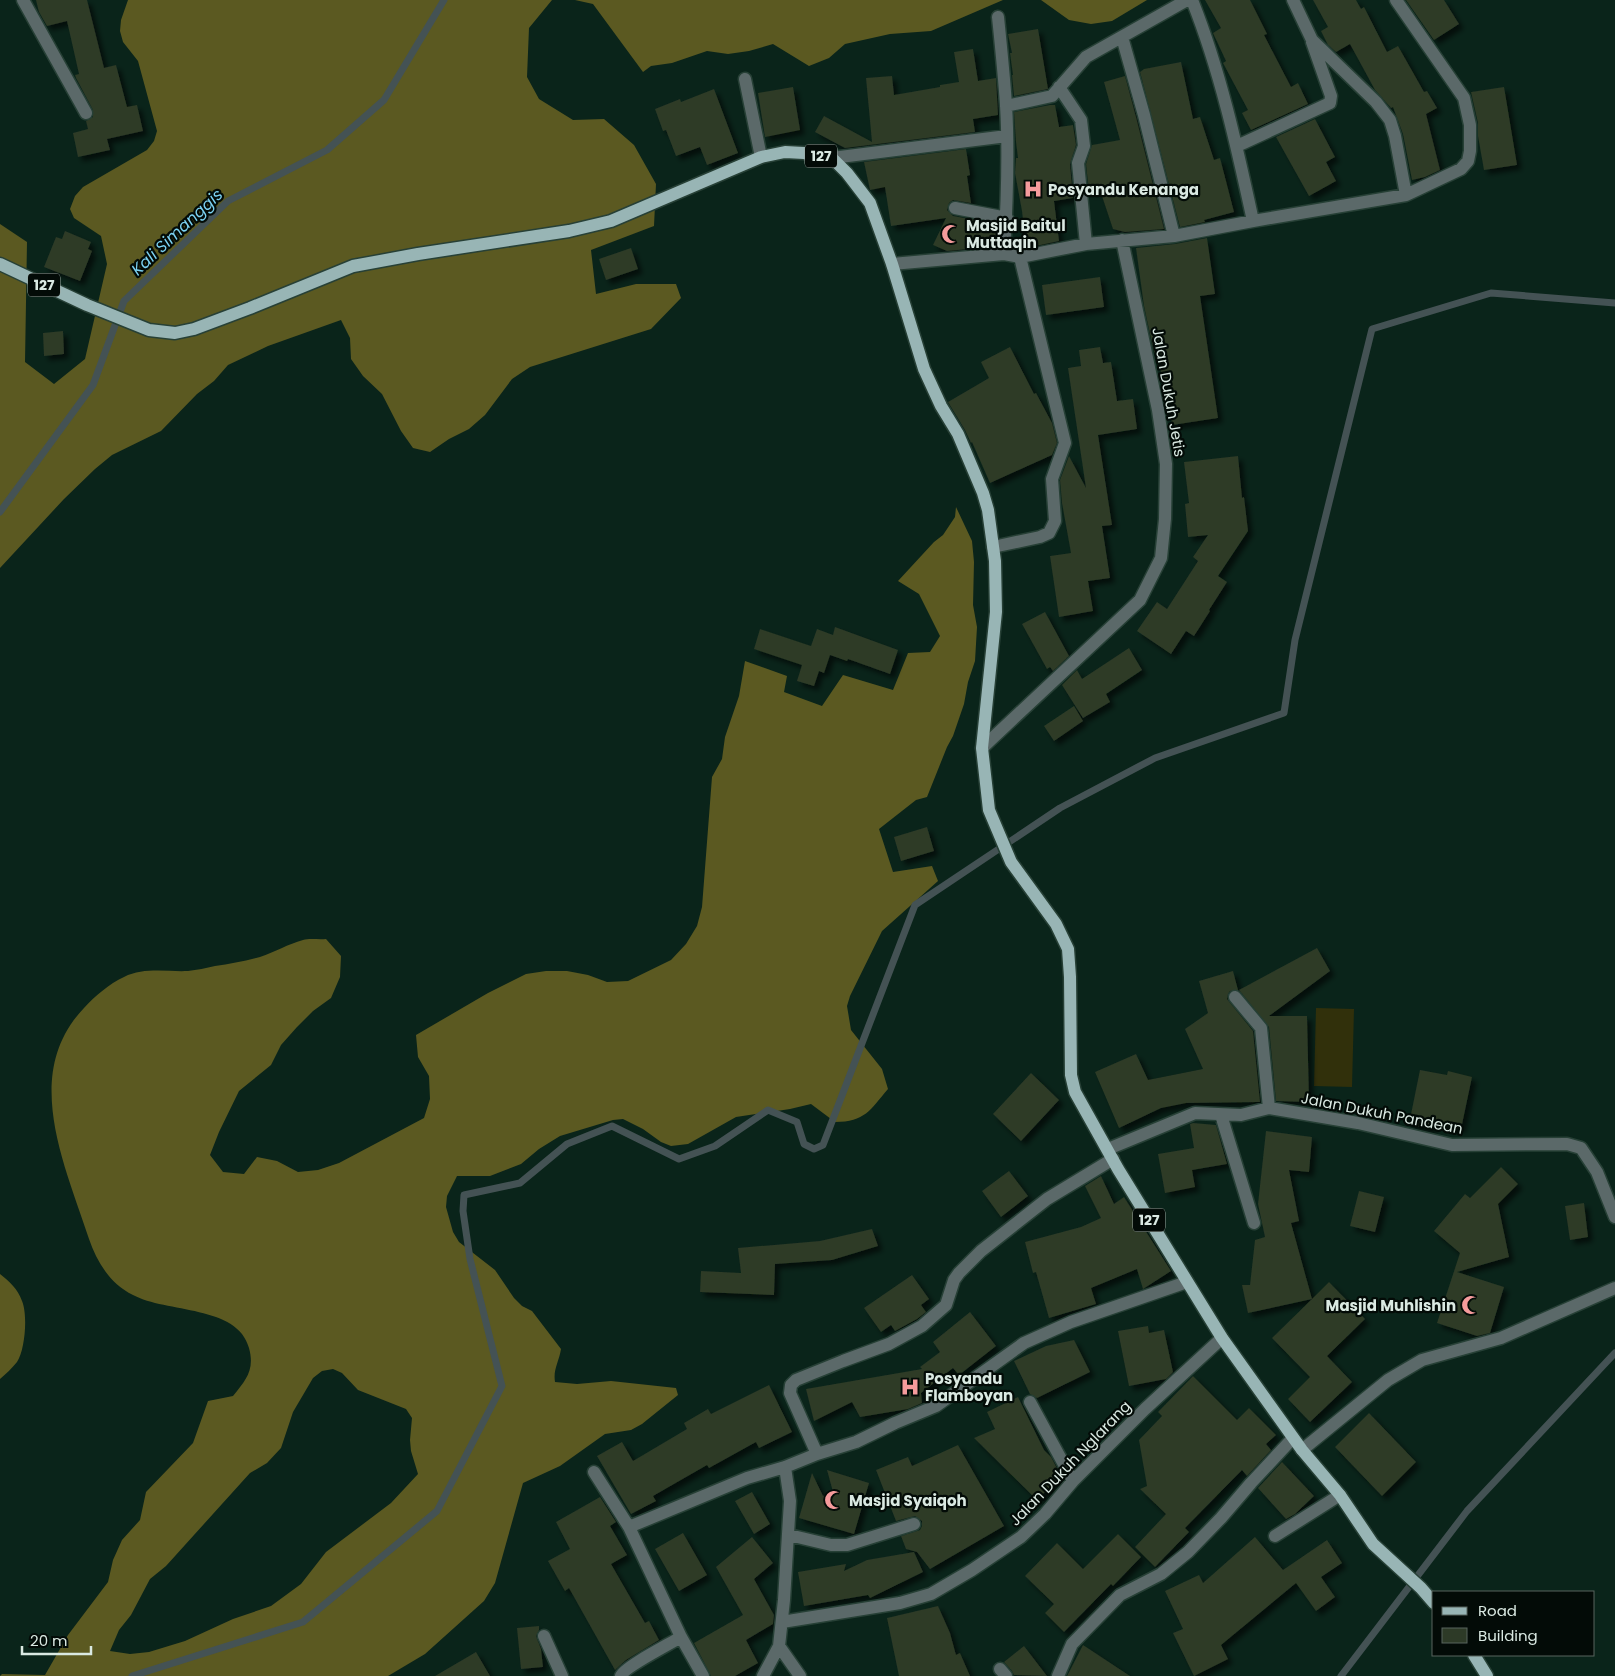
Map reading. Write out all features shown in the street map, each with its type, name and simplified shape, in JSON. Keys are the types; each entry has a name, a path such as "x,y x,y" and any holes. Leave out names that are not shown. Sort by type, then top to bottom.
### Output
{"main road":[{"name":"127","path":"0,264 87,305 149,330 175,333 194,328 353,266 569,231 611,221 761,157 785,152 832,158 847,173 870,202 892,264 924,369 941,406 958,434 980,484 988,510 995,561 996,612 982,748 989,810 1012,862 1056,924 1068,949 1071,1075 1075,1092 1110,1154 1222,1338 1302,1450 1340,1494 1374,1544 1432,1601"},
{"path":"1475,1656 1487,1676"}],"street":[{"path":"23,0 86,113"},
{"path":"1006,106 1052,96 1086,57 1186,0"},
{"path":"1192,0 1202,26 1237,146 1253,220"},
{"path":"1237,146 1330,103 1331,96 1312,40 1293,0"},
{"path":"892,264 1004,254 1020,257 1086,244 1174,236 1253,220 1406,195 1461,169 1468,161 1470,125 1464,98 1396,0"},
{"path":"998,17 1007,136 1004,254"},
{"path":"1122,36 1174,236"},
{"path":"1312,40 1376,102 1390,120 1396,136 1406,195"},
{"path":"745,79 761,157"},
{"path":"1060,87 1081,120 1084,146 1078,163 1086,244"},
{"path":"832,158 1007,136"},
{"path":"955,208 1006,218"},
{"name":"Jalan Dukuh Jetis","path":"982,748 1140,600 1160,558 1165,519 1166,464 1158,410 1122,240"},
{"path":"993,547 1040,537 1049,533 1055,521 1052,479 1065,444 1020,257"},
{"path":"1235,997 1261,1028 1269,1108"},
{"name":"Jalan Dukuh Pandean","path":"817,1454 790,1393 791,1385 796,1380 889,1344 922,1326 936,1316 946,1305 954,1280 959,1272 981,1251 1047,1199 1110,1154 1195,1113 1241,1115 1269,1108 1358,1123 1452,1145 1567,1144 1580,1148 1597,1172 1615,1217"},
{"path":"1221,1115 1254,1223"},
{"path":"629,1527 747,1478 856,1442 936,1406 1024,1343 1071,1322 1187,1282"},
{"path":"1302,1450 1388,1380 1422,1360 1502,1338 1615,1288"},
{"name":"Jalan Dukuh Nglarang","path":"782,1622 900,1603 931,1594 972,1570 1021,1537 1045,1514 1073,1481 1222,1338"},
{"path":"1030,1402 1073,1481"},
{"path":"1058,1676 1072,1644 1120,1594 1161,1574 1188,1552 1293,1438"},
{"path":"763,1676 779,1646 782,1622 790,1501 785,1467"},
{"path":"594,1472 629,1527 681,1637 703,1676"},
{"path":"1275,1536 1340,1494"},
{"path":"789,1535 831,1545 847,1545 914,1524"},
{"path":"544,1636 562,1676"},
{"path":"620,1676 622,1672 681,1637"},
{"path":"779,1646 800,1676"}],"shaded area":[{"path":"128,0 552,0 529,28 527,77 539,99 573,120 604,119 634,145 656,184 654,226 591,250 596,294 636,284 676,284 681,298 651,329 530,367 512,379 485,415 469,429 449,439 430,452 413,448 401,431 382,394 363,376 351,359 350,338 341,320 268,346 228,365 214,381 197,394 161,431 112,455 95,469 64,499 0,568 0,224 27,242 25,362 54,384 85,359 107,264 101,236 74,218 70,209 75,196 83,187 147,150 154,141 157,131 138,61 123,42 120,31 121,20"},
{"path":"575,0 1003,0 931,31 890,34 845,44 829,58 809,66 773,44 749,51 728,54 707,51 672,63 651,66 643,72 593,4"},
{"path":"1041,0 1147,0 1112,21 1091,24 1069,20"},
{"path":"956,507 972,541 974,562 973,605 977,627 975,661 968,682 964,704 953,736 927,797 916,800 879,829 893,872 932,866 938,881 882,931 850,996 847,1006 851,1030 882,1069 888,1089 871,1109 853,1120 835,1122 811,1104 736,1117 688,1144 671,1146 623,1119 613,1120 560,1136 539,1149 521,1164 490,1176 457,1176 447,1196 446,1207 453,1232 459,1242 495,1270 514,1298 522,1306 532,1311 561,1349 555,1369 555,1382 577,1384 611,1381 676,1388 678,1395 642,1424 631,1430 605,1434 560,1466 523,1483 495,1583 484,1601 425,1654 388,1676 0,1676 2,1674 45,1675 68,1635 108,1582 113,1560 122,1540 140,1520 146,1492 193,1443 208,1401 233,1396 245,1380 251,1363 249,1348 242,1334 231,1324 216,1317 147,1301 133,1295 111,1279 96,1256 60,1151 54,1120 52,1091 55,1062 65,1034 84,1008 118,980 139,972 198,970 260,957 303,940 326,939 341,956 340,977 331,998 313,1011 297,1027 281,1045 271,1065 239,1091 210,1155 223,1172 244,1174 257,1157 277,1161 298,1172 318,1170 339,1163 424,1118 430,1099 429,1076 418,1057 416,1035 488,993 526,974 546,971 567,971 588,975 607,982 628,981 671,960 686,944 697,926 702,907 712,777 722,759 725,737 739,696 745,661 787,676 784,692 822,706 843,675 893,690 908,653 930,652 940,636 919,594 898,581 934,542 943,535 955,517","holes":["333,1369 342,1373 358,1390 406,1409 412,1418 411,1451 418,1474 391,1503 326,1552 301,1584 271,1606 233,1619 185,1641 149,1652 130,1654 110,1651 119,1630 131,1615 150,1579 166,1566 250,1473 267,1463 281,1448 293,1412 313,1378 322,1371"]},
{"path":"1316,1008 1354,1009 1352,1087 1314,1086"},
{"path":"0,1274 7,1279 18,1293 24,1307 25,1323 24,1341 20,1357 0,1379"}],"building":[{"path":"36,0 87,0 104,68 116,65 127,107 137,105 143,131 107,139 110,150 78,157 73,133 88,129 86,121 93,117 93,110 75,75 79,74 67,21 47,26 39,12"},
{"path":"1205,0 1250,0 1267,34 1264,35 1291,87 1298,83 1308,104 1251,130 1242,113 1248,110 1223,63 1226,61 1213,33 1221,28"},
{"path":"1313,0 1356,0 1361,9 1364,7 1387,52 1398,46 1424,92 1427,91 1437,108 1426,114 1440,170 1425,177 1412,180 1403,134 1393,107 1391,108 1375,90 1350,44 1336,52 1328,45 1321,31 1328,27"},
{"path":"1406,0 1444,0 1459,24 1434,40"},
{"path":"1038,29 1048,89 1014,96 1010,53 1012,53 1008,34"},
{"path":"973,49 978,81 996,78 998,115 973,119 975,132 845,148 815,132 824,116 872,142 866,78 892,76 894,95 959,82 954,52"},
{"path":"1181,62 1193,119 1200,117 1214,160 1220,158 1234,212 1204,220 1205,222 1180,227 1140,72 1144,69"},
{"path":"1125,76 1164,229 1125,232 1113,229 1100,190 1089,192 1086,164 1092,145 1120,140 1104,82"},
{"path":"793,87 800,130 765,137 758,93"},
{"path":"1504,87 1517,165 1484,170 1478,136 1478,123 1471,92"},
{"path":"714,89 738,153 707,165 700,147 676,156 666,130 663,131 655,109 680,99 681,102"},
{"path":"1055,105 1059,127 1073,125 1076,145 1070,164 1073,198 1054,201 1059,241 1026,248 1015,173 1016,158 1018,158 1014,112"},
{"path":"1315,119 1335,157 1326,162 1336,181 1309,196 1276,137"},
{"path":"966,149 970,175 967,176 971,203 953,200 949,203 947,210 953,216 987,222 997,227 997,242 991,243 989,247 947,251 933,245 946,218 891,226 885,187 870,190 864,162"},
{"path":"65,231 91,242 88,249 92,251 80,281 44,267 56,237 62,239"},
{"path":"1207,238 1215,294 1200,296 1218,418 1172,425 1168,393 1153,348 1144,306 1136,248"},
{"path":"631,248 638,269 606,280 599,259"},
{"path":"1100,277 1104,307 1046,315 1042,285"},
{"path":"63,331 64,354 44,356 43,333"},
{"path":"1010,347 1034,394 1036,393 1052,423 1057,443 1052,455 990,483 972,442 948,402 989,378 981,362"},
{"path":"1100,347 1103,363 1111,362 1117,401 1133,399 1137,429 1098,435 1112,525 1102,526 1110,578 1088,581 1093,611 1059,617 1050,556 1071,553 1060,480 1069,456 1086,488 1068,368 1081,366 1079,350"},
{"path":"1238,456 1242,498 1244,497 1248,531 1218,576 1227,582 1210,611 1194,636 1186,631 1171,654 1137,631 1157,602 1167,609 1198,561 1193,557 1208,535 1188,537 1185,504 1189,503 1184,462"},
{"path":"1045,612 1069,656 1053,671 1050,667 1047,669 1022,624"},
{"path":"835,627 898,650 890,674 848,659 847,661 830,655 824,673 819,671 814,686 797,681 802,665 754,649 760,629 811,646 817,629 833,635"},
{"path":"1129,648 1142,670 1106,694 1110,702 1083,718 1062,685 1077,670 1082,679"},
{"path":"1074,706 1083,721 1054,741 1044,726"},
{"path":"927,827 934,851 901,861 894,837"},
{"path":"1317,948 1330,971 1269,1016 1307,1016 1309,1102 1276,1101 1269,1027 1239,990"},
{"path":"1233,971 1238,990 1230,991 1227,999 1253,1031 1260,1102 1186,1103 1161,1108 1119,1128 1095,1072 1136,1054 1148,1080 1203,1069 1185,1029 1208,1013 1199,981"},
{"path":"1420,1070 1447,1075 1448,1071 1472,1077 1461,1129 1434,1123 1432,1130 1409,1124"},
{"path":"1031,1073 1059,1100 1021,1141 993,1114"},
{"path":"1190,1124 1216,1125 1227,1164 1192,1170 1195,1187 1165,1193 1158,1154 1194,1148"},
{"path":"1266,1131 1312,1137 1309,1172 1289,1170 1299,1221 1291,1223 1312,1299 1248,1313 1242,1285 1250,1285 1255,1240 1265,1237 1258,1204"},
{"path":"1501,1167 1518,1184 1498,1204 1509,1257 1457,1272 1504,1287 1490,1333 1477,1336 1437,1323 1460,1253 1434,1231 1465,1194 1470,1198"},
{"path":"1009,1171 1028,1196 1001,1217 982,1191"},
{"path":"1101,1176 1114,1204 1124,1197 1171,1271 1143,1289 1137,1269 1091,1288 1096,1304 1049,1318 1036,1272 1033,1273 1025,1242 1081,1227 1101,1218 1085,1186"},
{"path":"1359,1191 1384,1197 1375,1232 1350,1226"},
{"path":"1584,1203 1588,1237 1570,1240 1565,1206"},
{"path":"872,1229 878,1246 832,1260 775,1264 774,1295 700,1292 701,1271 741,1273 738,1248 820,1241"},
{"path":"912,1275 929,1299 921,1305 926,1312 895,1331 891,1325 881,1332 864,1308"},
{"path":"1329,1282 1365,1319 1327,1356 1352,1382 1310,1422 1288,1399 1310,1377 1272,1338"},
{"path":"970,1312 996,1346 959,1375 953,1368 921,1393 922,1403 908,1409 860,1417 852,1402 814,1421 806,1389 922,1369 920,1367 940,1352 933,1342"},
{"path":"1148,1326 1149,1333 1164,1330 1173,1372 1166,1379 1129,1386 1118,1331"},
{"path":"1074,1340 1090,1372 1037,1398 1030,1394 1014,1361 1046,1346"},
{"path":"1193,1376 1237,1420 1249,1408 1276,1435 1266,1444 1271,1450 1247,1476 1242,1470 1185,1528 1189,1532 1155,1567 1135,1547 1166,1514 1140,1489 1147,1486 1139,1440 1162,1416 1158,1412"},
{"path":"769,1385 792,1432 759,1448 756,1442 709,1468 707,1465 653,1496 656,1501 631,1514 597,1456 622,1442 633,1461 687,1429 684,1423 708,1409 711,1414"},
{"path":"1018,1397 1044,1450 1051,1457 1061,1476 1037,1500 974,1438 995,1429 987,1412"},
{"path":"1369,1413 1416,1462 1382,1496 1335,1447"},
{"path":"958,1445 1004,1526 930,1569 917,1552 906,1549 901,1536 920,1530 922,1521 915,1516 896,1521 876,1470 908,1457 912,1466"},
{"path":"1282,1462 1314,1496 1295,1514 1286,1519 1258,1488"},
{"name":"Masjid Syaiqoh","path":"827,1470 869,1483 854,1534 799,1518 812,1473 823,1496 833,1492"},
{"path":"752,1492 770,1524 754,1534 735,1501"},
{"path":"600,1497 616,1522 610,1526 627,1555 611,1564 645,1623 649,1621 659,1640 626,1660 615,1670 569,1588 565,1591 548,1561 570,1549 556,1522"},
{"path":"683,1533 707,1575 679,1591 655,1549"},
{"path":"1118,1534 1141,1557 1113,1586 1111,1584 1064,1632 1045,1613 1054,1604 1025,1576 1057,1543 1083,1569"},
{"path":"752,1537 773,1563 754,1579 774,1615 773,1624 746,1640 758,1663 735,1676 711,1676 694,1643 743,1615 716,1567"},
{"path":"1255,1537 1283,1570 1327,1540 1342,1563 1321,1577 1335,1597 1316,1611 1296,1583 1221,1645 1228,1659 1194,1676 1173,1633 1183,1629 1165,1591 1199,1575 1203,1583"},
{"path":"914,1552 923,1572 870,1598 868,1595 804,1606 798,1572 846,1564 844,1571 867,1560"},
{"path":"938,1606 950,1633 956,1655 960,1653 970,1676 899,1676 887,1618"},
{"path":"539,1626 536,1636 541,1649 543,1667 521,1669 517,1628"},
{"path":"1083,1645 1130,1676 1067,1676"},
{"path":"1024,1646 1047,1676 1014,1675 1004,1662"},
{"path":"476,1652 490,1676 435,1676"}],"waterway":[{"name":"Kali Simanggis","path":"0,512 93,385 124,301 228,201 327,150 384,100 444,0"},
{"path":"132,1676 303,1622 437,1511 502,1386 470,1259 463,1211 464,1195 520,1183 567,1144 612,1126 679,1159 715,1146 768,1110 797,1122 804,1144 814,1149 823,1145 915,905 1060,808 1155,758 1284,713 1295,640 1372,329 1491,293 1615,303"},
{"path":"1341,1676 1467,1511 1615,1353"}],"place":[{"name":"Posyandu Kenanga","path":"1033,189"},
{"name":"Masjid Baitul Muttaqin","path":"951,234"},
{"name":"Masjid Muhlishin","path":"1471,1305"},
{"name":"Posyandu Flamboyan","path":"910,1387"},
{"name":"Masjid Syaiqoh","path":"834,1500"}]}
